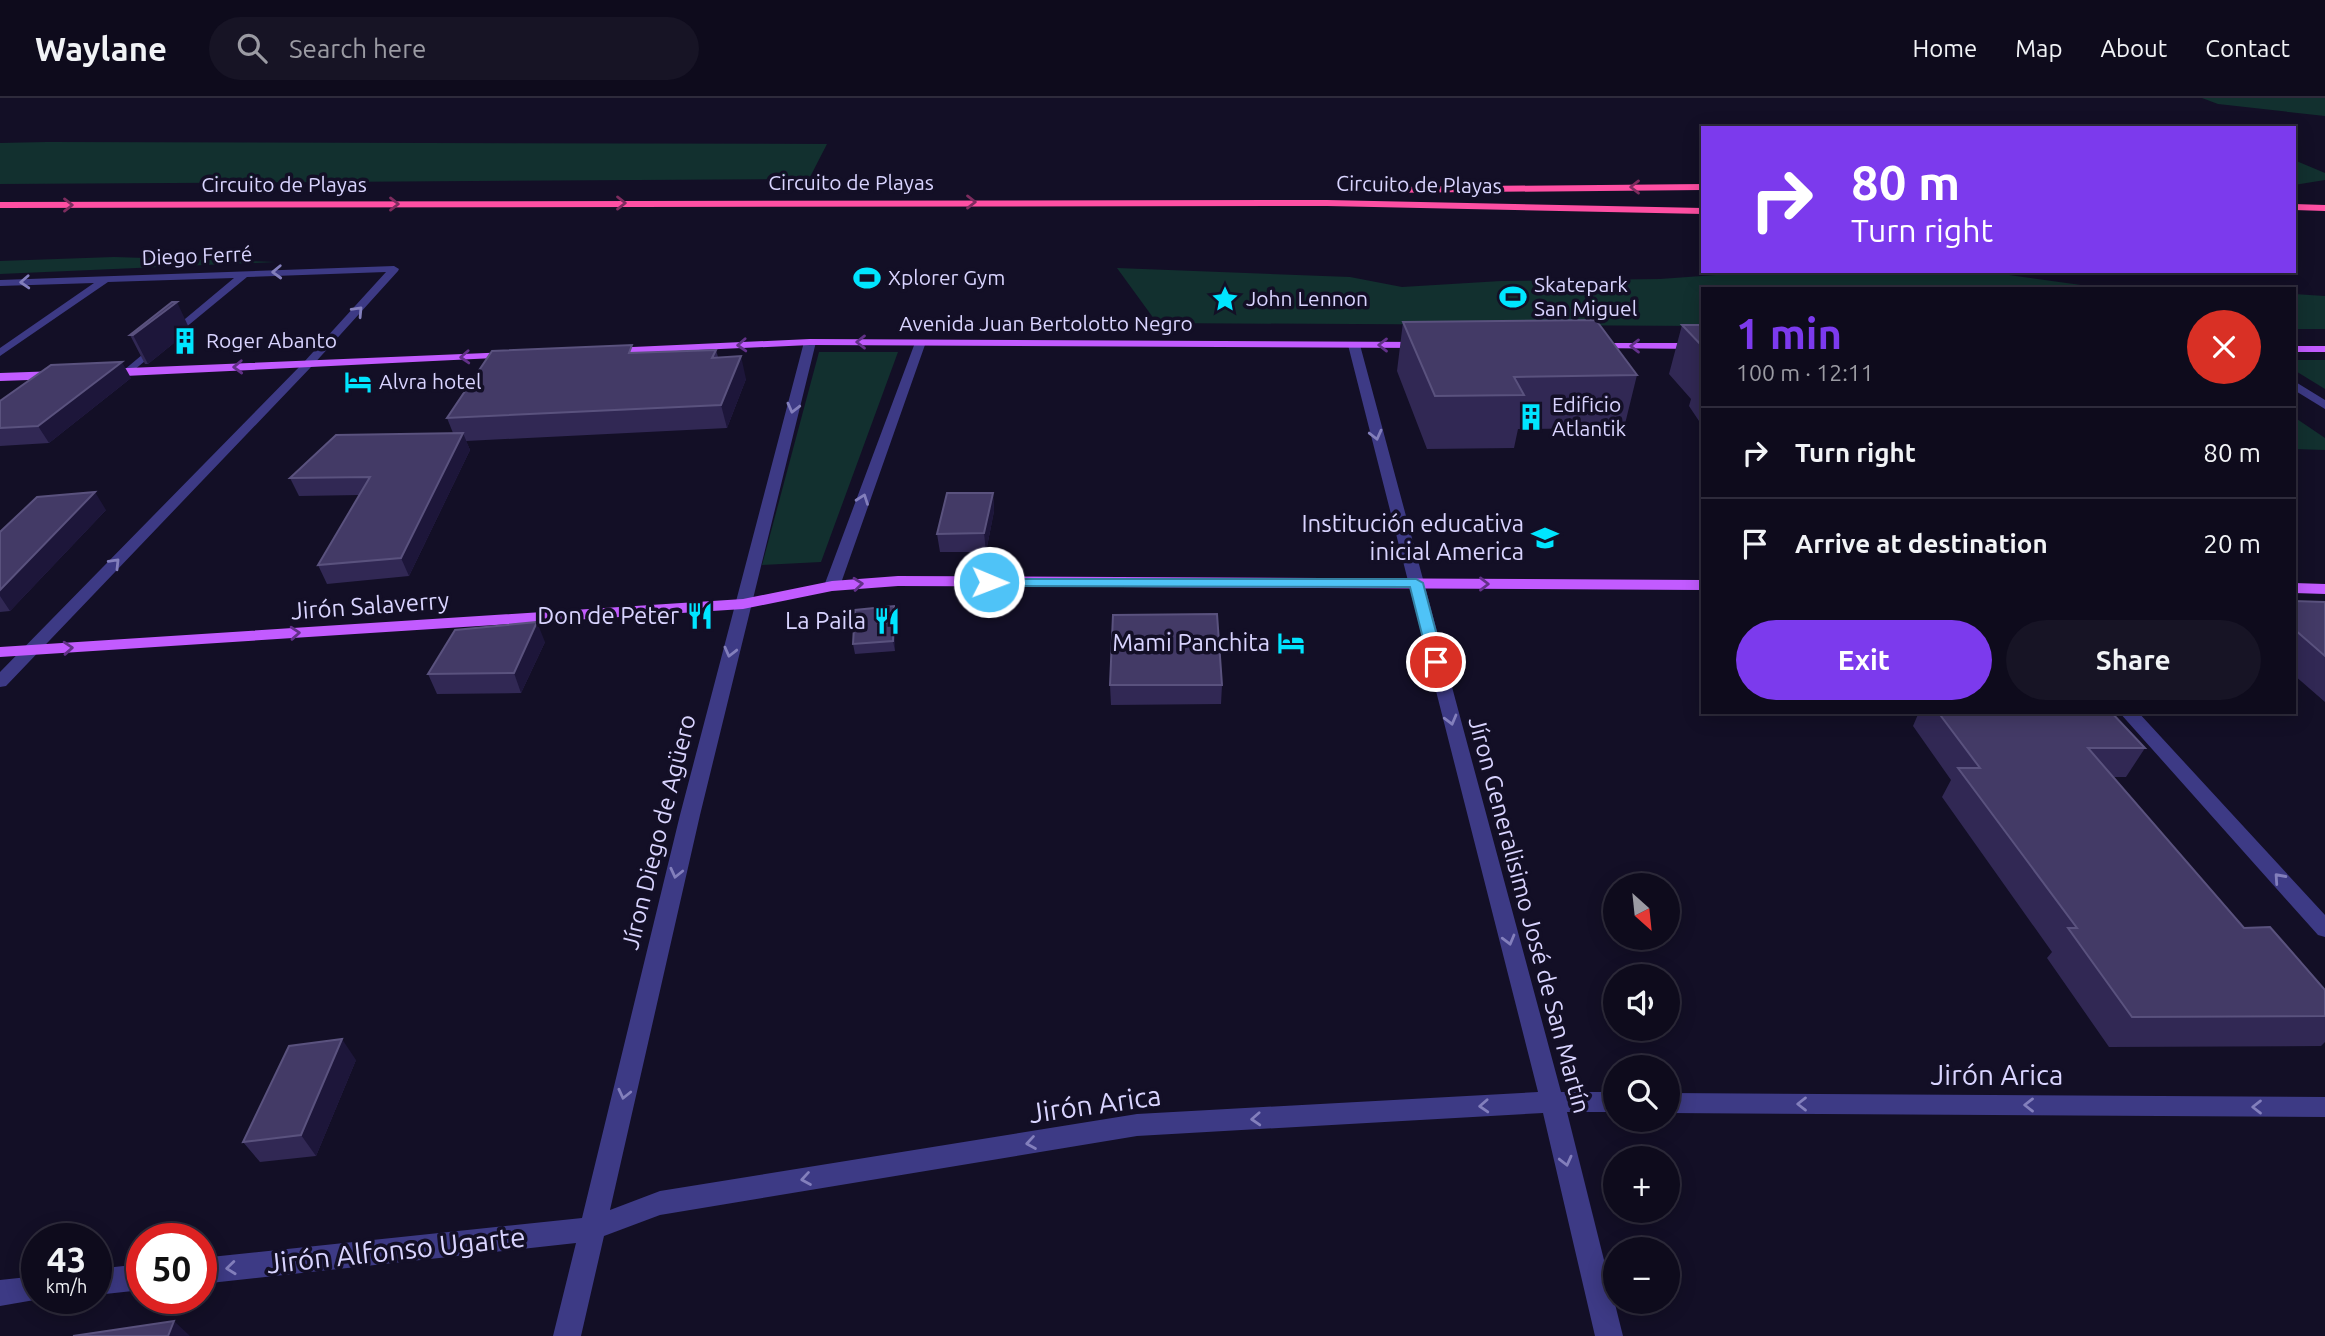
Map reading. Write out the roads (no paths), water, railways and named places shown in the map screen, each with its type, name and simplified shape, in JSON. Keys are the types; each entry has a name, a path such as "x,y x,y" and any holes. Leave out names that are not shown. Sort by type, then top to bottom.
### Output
{"highway":[{"name":"Circuito de Playas","path":"1363,190 1701,187"},
{"name":"Circuito de Playas","path":"28,192 1267,191"},
{"name":"Circuito de Playas","path":"0,205 1327,203 1701,211"},
{"path":"2296,207 2325,208"},
{"path":"2296,219 2325,220"}],"main road":[{"name":"Avenida Juan Bertolotto Negro","path":"593,351 810,342 1441,345"},
{"path":"1581,346 1701,346"},
{"path":"2296,349 2325,349"},
{"path":"0,377 526,354"},
{"name":"Jirón Salaverry","path":"0,652 743,604 832,586 898,581 1701,585"},
{"path":"2296,589 2325,589"}],"street":[{"name":"Diego Ferré","path":"0,283 394,269 308,364"},
{"path":"128,372 246,273"},
{"path":"0,353 108,278"},
{"name":"Jíron Diego de Agüero","path":"567,1336 743,604 810,342"},
{"path":"832,586 920,342"},
{"name":"Jíron Generalisimo José de San Martín","path":"1354,345 1552,1102 1609,1336"},
{"path":"0,682 308,364"},
{"path":"2296,386 2325,405"},
{"path":"2130,714 2325,929"},
{"name":"Jirón Arica","path":"591,1229 660,1203 1137,1125 1552,1102 1603,1102"},
{"name":"Jirón Arica","path":"1680,1103 2325,1107"},
{"name":"Jirón Alfonso Ugarte","path":"217,1269 591,1229"},
{"path":"0,1293 21,1291"}],"place":[{"name":"Xplorer Gym","path":"867,278"},
{"name":"Skatepark San Miguel","path":"1513,297"},
{"name":"John Lennon","path":"1225,299"},
{"name":"Roger Abanto","path":"185,341"},
{"name":"Alvra hotel","path":"358,382"},
{"name":"Edificio Atlantik","path":"1531,417"},
{"name":"Institución educativa inicial America","path":"1545,538"},
{"name":"Don de Peter","path":"700,616"},
{"name":"La Paila","path":"887,621"},
{"name":"Mami Panchita","path":"1291,643"}]}
